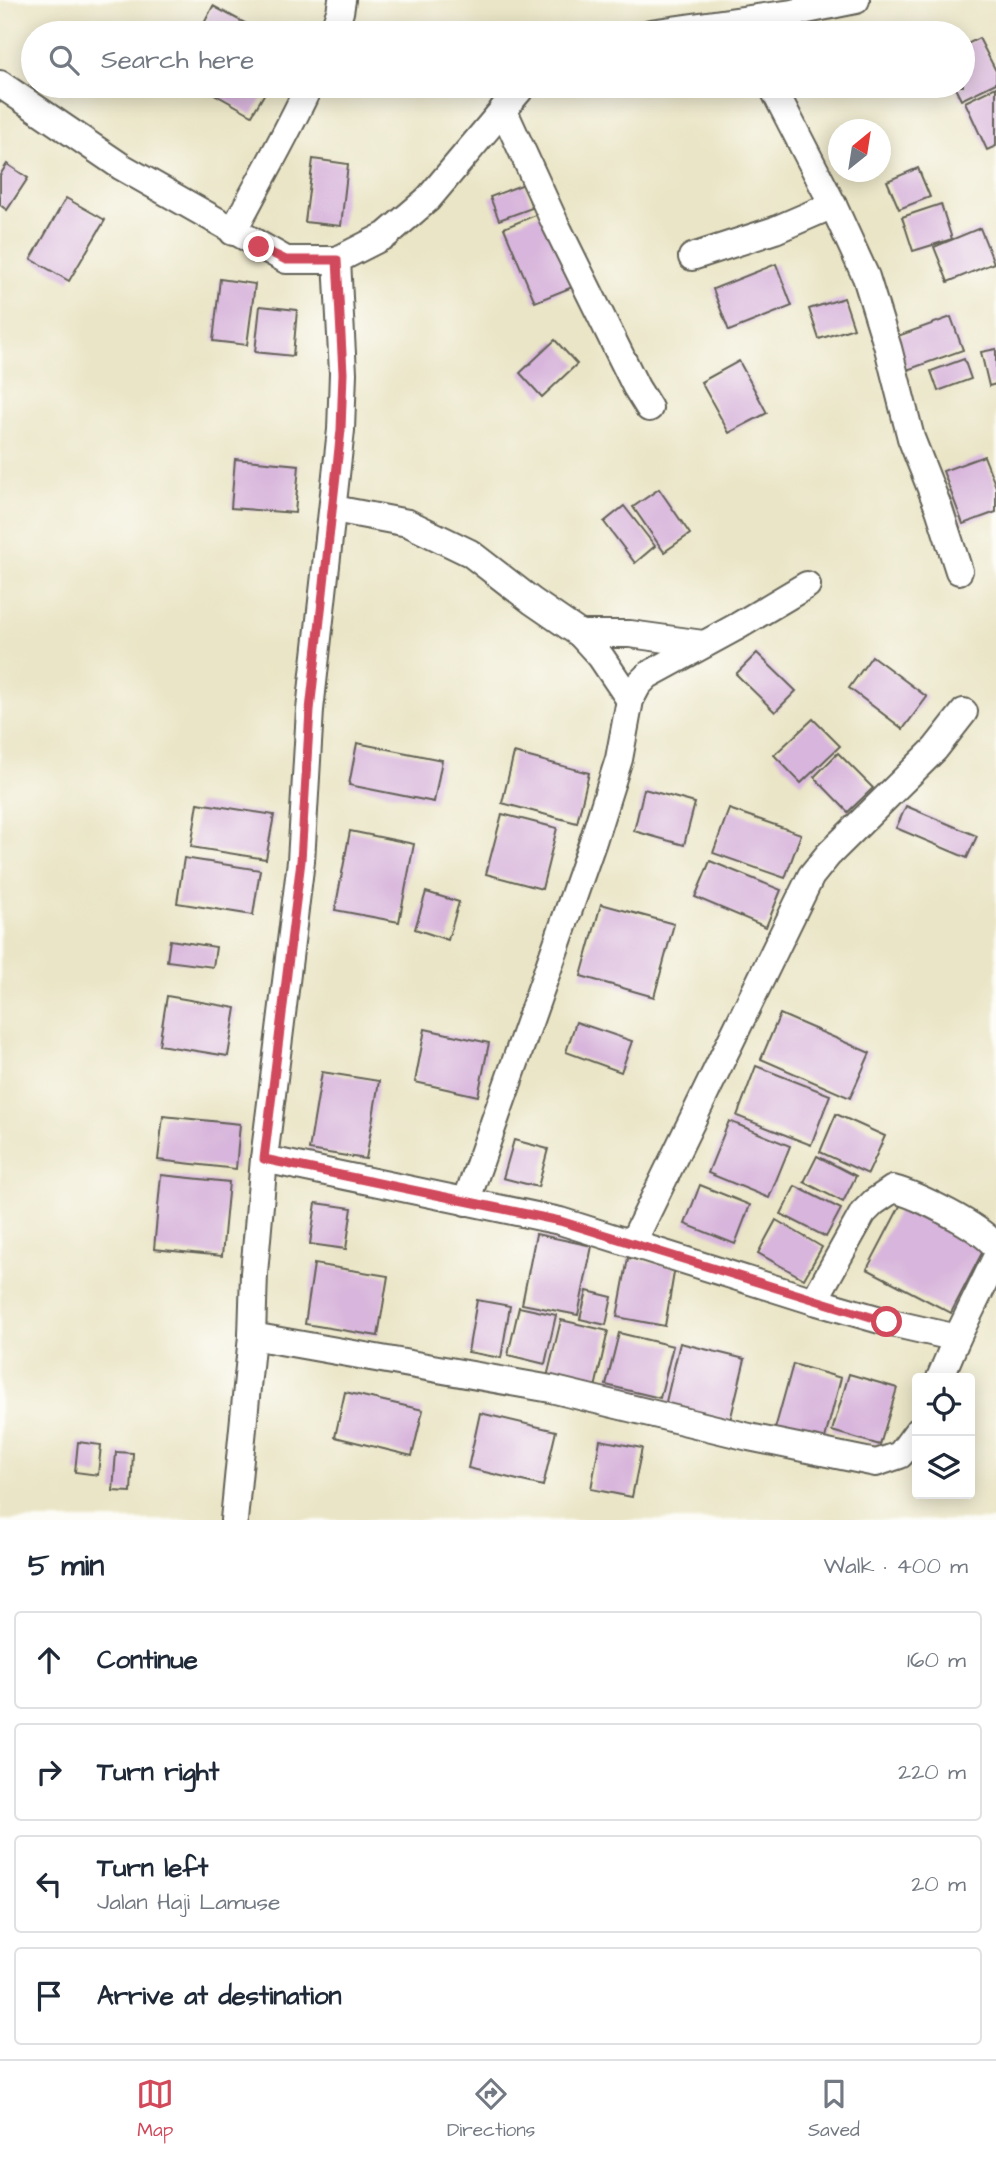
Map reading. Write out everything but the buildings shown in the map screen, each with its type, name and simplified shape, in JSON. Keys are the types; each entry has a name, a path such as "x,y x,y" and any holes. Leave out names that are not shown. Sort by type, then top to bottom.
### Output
{"street":[{"path":"337,21 342,0"},
{"path":"720,21 792,13 856,0"},
{"path":"0,83 21,97"},
{"path":"22,98 122,167 286,260 337,260 386,235 428,199 513,98"},
{"path":"233,232 262,174 281,146 303,98"},
{"path":"778,98 834,205 866,277 911,438 939,509 959,571"},
{"path":"503,110 555,223 649,408"},
{"path":"692,257 775,230 834,205"},
{"path":"234,1520 252,1336 254,1273 264,1159 301,861 310,710 341,430 343,373 337,260"},
{"path":"334,509 408,523 470,553 531,601 580,634 601,657 629,700"},
{"path":"466,1202 597,830 619,759 629,700 648,675 807,585"},
{"path":"580,634 630,634 703,644"},
{"path":"633,1242 811,876 828,855 935,749 964,712"},
{"path":"264,1159 560,1221 814,1301 957,1338"},
{"path":"814,1301 863,1213 893,1189 908,1192 970,1226 990,1238 996,1247"},
{"path":"942,1373 996,1258"},
{"path":"252,1336 551,1389 774,1443 876,1463 900,1455 914,1436"}],"route":[{"path":"259,247 286,260 337,260 341,295 343,373 334,509 310,710 301,861 264,1159 560,1221 887,1322"}]}
